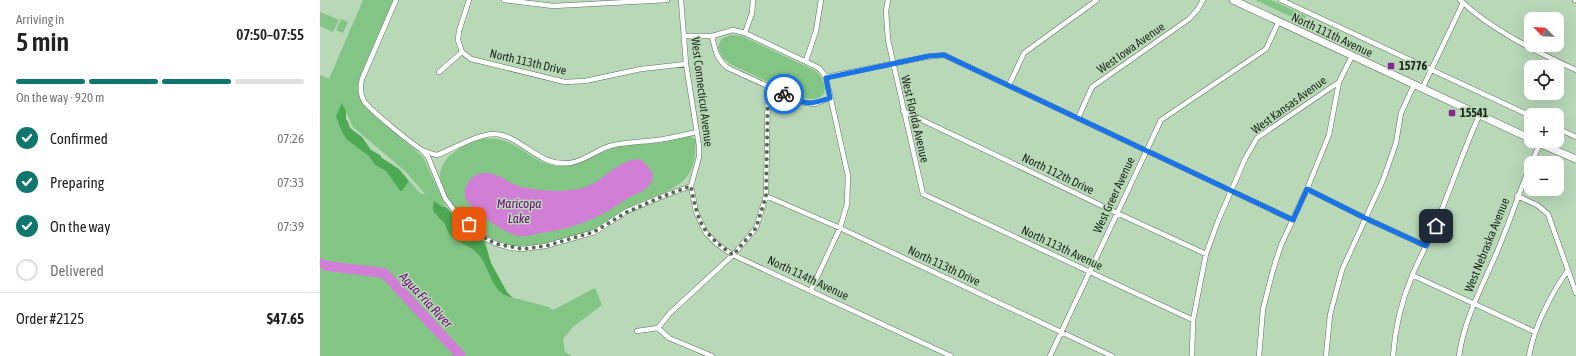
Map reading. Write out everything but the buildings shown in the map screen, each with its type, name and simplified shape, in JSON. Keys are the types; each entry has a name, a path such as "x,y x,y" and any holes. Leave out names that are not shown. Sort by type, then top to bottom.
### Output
{"street":[{"path":"396,0 362,79 362,97 375,112 428,157 445,198 459,217 488,240 511,248 522,249 545,246 594,232 627,212 691,186"},
{"path":"439,72 462,52 458,40 459,31 468,0"},
{"path":"504,0 553,6 667,0"},
{"name":"West Connecticut Avenue","path":"681,0 686,64 700,150 691,186"},
{"path":"745,33 752,13 753,0"},
{"path":"806,61 816,31 821,0"},
{"name":"West Florida Avenue","path":"888,0 886,11 888,40 892,63 922,194"},
{"path":"1009,85 1024,53 1098,0"},
{"name":"West Iowa Avenue","path":"1078,118 1092,87 1189,19 1198,9 1203,0"},
{"name":"North 111th Avenue","path":"1233,0 1524,136"},
{"name":"North 111th Avenue","path":"1281,0 1289,2 1524,113"},
{"path":"1422,89 1461,1 1498,30 1576,70"},
{"name":"West Greer Avenue","path":"1050,356 1161,120 1266,49 1279,21"},
{"path":"684,36 712,36 733,30 745,33 819,68 826,78 848,176 847,204 840,228 811,290"},
{"path":"712,36 716,55 722,64 728,68 805,103 815,104 830,98"},
{"name":"North 113th Drive","path":"462,52 471,59 565,82 585,81 640,69 686,64"},
{"path":"826,78 892,63 929,56 944,55 1293,220"},
{"name":"West Kansas Avenue","path":"1192,356 1193,320 1206,254 1245,159 1257,138 1339,82 1352,56"},
{"path":"1259,356 1263,309 1273,270 1281,245 1307,189 1329,135 1339,82"},
{"path":"1326,356 1329,321 1346,260 1383,180 1396,143 1401,113 1414,85"},
{"path":"637,331 658,328 670,313 733,255 756,228 766,196 768,87"},
{"name":"North 112th Drive","path":"903,110 1206,254"},
{"path":"1393,356 1400,311 1412,275 1436,226 1463,151 1479,116"},
{"path":"1564,131 1576,137"},
{"path":"420,149 437,155 482,136 500,135 508,137 537,156 552,162 570,163 581,160 608,147 620,144 660,140 697,132"},
{"name":"West Nebraska Avenue","path":"1460,356 1464,330 1503,237 1535,148"},
{"path":"1551,148 1576,159"},
{"name":"North 114th Avenue","path":"691,186 696,212 706,233 717,244 733,255 951,356"},
{"path":"1307,189 1426,246"},
{"name":"North 113th Avenue","path":"922,194 1193,320"},
{"name":"North 113th Drive","path":"766,196 840,228 1112,356"},
{"path":"1517,196 1537,205 1548,214 1576,293"},
{"path":"1529,356 1535,332 1558,284 1568,270"},
{"path":"1412,275 1535,332"},
{"path":"658,328 669,338 712,356"}],"green space":[{"path":"363,0 393,0 359,79 358,87 362,102 367,109 422,156 446,207 443,207 435,215 444,223 450,235 476,251 486,265 491,279 506,296 549,307 553,310 595,288 602,305 573,327 563,339 565,352 572,356 320,356 320,269 340,273 335,266 320,260 320,75 329,79","holes":["342,103 353,127 405,171 425,194 421,194 409,181 402,191 400,191 386,171 375,165 369,156 347,140"]},
{"path":"1255,0 1271,0 1306,16 1303,22"},
{"path":"320,12 339,20 333,32 320,26"},
{"path":"341,19 348,22 343,33 336,30"},
{"path":"731,35 742,36 816,71 824,83 824,93 817,98 802,98 730,64 722,57 718,47 721,39"},
{"path":"342,103 346,111 346,119 350,128 362,137 371,150 399,169 409,181 402,191 400,191 386,171 375,165 369,156 347,140 342,132 336,116"},
{"path":"690,136 695,139 693,166 688,176 681,183 662,194 633,205 601,226 583,233 550,242 529,246 517,246 505,244 488,237 460,213 445,193 441,184 441,168 448,157 458,149 476,141 489,139 500,140 510,143 537,160 548,164 567,166 581,162 617,147 661,143"},
{"path":"434,201 443,207 446,207 459,221 485,242 491,263 507,292 513,298 499,291 485,264 476,252 450,235 444,223 434,213"}],"water":[{"name":"Maricopa Lake","path":"637,159 643,161 653,173 650,184 644,190 585,222 553,231 524,236 512,234 497,226 481,214 468,202 465,197 465,190 470,180 479,174 490,173 521,187 550,191 565,191 579,189 594,183 621,165"}],"waterway":[{"name":"Agua Fria River","path":"320,263 327,266 384,273 461,356"}],"way so far":[{"path":"469,224 488,240 497,244 522,249 545,246 594,232 627,212 691,186 696,212 706,233 717,244 733,255 756,228 766,196 768,87 784,94"}],"place":[{"name":"15776","path":"1391,66"},
{"name":"15541","path":"1452,113"}],"route":[{"path":"784,94 805,103 815,104 830,98 826,78 892,63 929,56 944,55 1293,220 1307,189 1396,233 1426,246 1436,226"}]}
